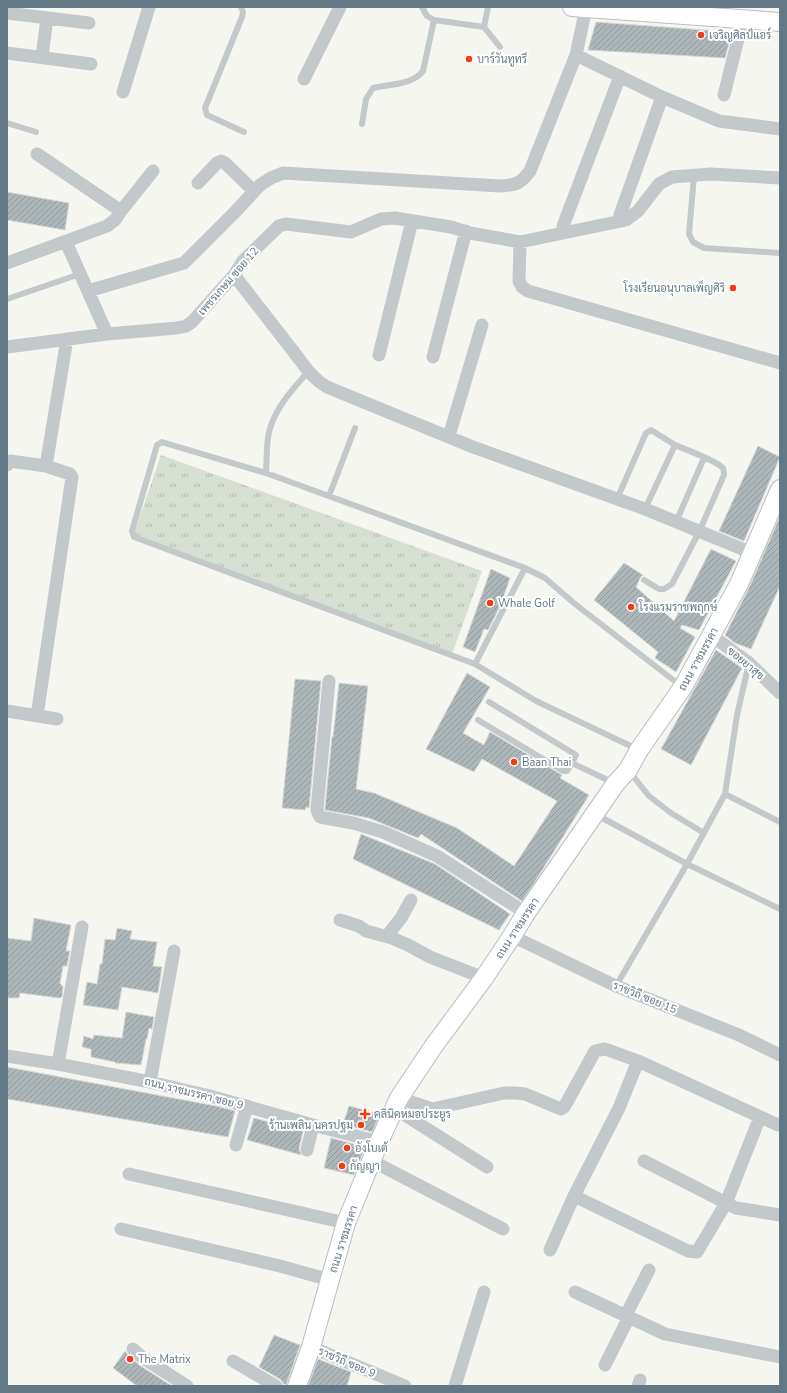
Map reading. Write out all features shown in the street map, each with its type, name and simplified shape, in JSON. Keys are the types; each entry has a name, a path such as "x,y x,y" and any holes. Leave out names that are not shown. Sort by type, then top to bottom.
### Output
{"street":[{"path":"123,92 149,7"},
{"path":"304,79 340,7"},
{"path":"88,291 184,263 260,185 283,173 500,186 514,185 523,180 530,171 576,55 581,7 693,11 743,19 780,22"},
{"path":"7,13 89,23"},
{"path":"42,57 47,18"},
{"path":"724,95 743,19"},
{"path":"7,53 91,64"},
{"path":"576,55 662,97 719,122 780,129"},
{"path":"561,230 620,76"},
{"path":"620,215 662,97"},
{"path":"38,154 121,211"},
{"path":"198,183 217,163 221,161 225,163 254,191"},
{"path":"7,263 107,226 114,220 153,171"},
{"name":"เพชรเกษม ซอย 12","path":"7,347 107,334 186,326 192,322 234,275 244,261 279,226 286,224 351,232 382,219 396,218 451,227 520,242 561,230 626,220 638,211 659,184 672,177 711,174 780,178"},
{"path":"379,355 412,221"},
{"path":"433,357 466,231"},
{"path":"66,242 107,334"},
{"path":"520,242 519,281 522,287 528,291 780,363"},
{"path":"234,275 308,372 315,380 327,387 473,447 645,508 752,553"},
{"path":"449,436 482,325"},
{"path":"46,466 67,339"},
{"path":"7,465 10,461 46,466 70,474 72,477 37,716"},
{"name":"ถนน ราชมรรคา","path":"298,1386 311,1347 346,1222 397,1103 433,1047 484,978 526,913 596,814 616,783 628,770 639,750 683,687 739,584 780,488"},
{"name":"ซอยยาสุข","path":"711,635 749,663 779,688"},
{"path":"328,681 317,809 320,817 353,823 383,832 437,856 526,913"},
{"path":"7,711 57,719"},
{"path":"387,936 401,918 411,900"},
{"path":"340,920 359,926 366,931 387,936 430,957 484,978"},
{"path":"58,1064 82,927"},
{"name":"ราชวิถี ซอย 15","path":"512,936 616,986 739,1035 780,1055"},
{"path":"150,1082 174,950"},
{"path":"397,1103 432,1109 504,1093 515,1092 534,1097 561,1109 567,1102 595,1051 604,1049 638,1061 778,1125"},
{"name":"ถนน ราชมรรคา ซอย 9","path":"7,1056 58,1064 150,1082 210,1096 379,1142"},
{"path":"550,1250 574,1196 619,1108 638,1061"},
{"path":"397,1103 487,1167"},
{"path":"236,1145 247,1106"},
{"path":"574,1196 688,1251 697,1252 726,1203 760,1117"},
{"path":"307,1150 313,1125"},
{"path":"372,1161 503,1229"},
{"path":"644,1161 736,1208 780,1215"},
{"path":"129,1174 346,1222"},
{"path":"121,1229 280,1266 330,1280"},
{"path":"605,1365 649,1270"},
{"path":"455,1386 484,1292"},
{"path":"575,1292 665,1334 780,1357"},
{"name":"ราชวิถี ซอย 9","path":"311,1347 405,1386"},
{"path":"133,1350 187,1386"},
{"path":"233,1361 276,1386"}],"lane":[{"path":"241,7 243,12 242,17 206,108 207,115 244,132"},
{"path":"422,7 427,16 434,20 484,27 500,47"},
{"path":"484,27 488,7"},
{"path":"362,124 366,99 373,88 413,80 419,76 423,70 434,20"},
{"path":"7,123 36,132"},
{"path":"694,176 689,234 693,242 704,248 780,253"},
{"path":"7,298 80,274"},
{"path":"266,473 269,432 275,417 288,395 308,372"},
{"path":"329,496 354,428"},
{"path":"617,499 646,433 651,430 675,445 722,467 724,470 724,475 699,532 672,584 664,589 644,580"},
{"path":"639,750 536,701 475,664 133,536 132,531 157,445 159,442 162,442 266,473 525,568 545,578 575,604 683,687"},
{"path":"645,508 675,445"},
{"path":"676,522 704,458"},
{"path":"475,664 525,568"},
{"path":"616,986 687,864 725,794 737,715 749,663"},
{"path":"478,720 563,771 567,771 572,763 576,755 489,702"},
{"path":"572,763 616,783"},
{"path":"628,770 649,796 671,813 704,833"},
{"path":"725,794 780,822"},
{"path":"596,814 687,864 780,909"}],"green space":[{"path":"161,455 482,571 452,654 134,534"}],"building":[{"path":"596,22 732,32 725,58 588,50"},
{"path":"7,192 69,203 65,230 7,220"},
{"path":"758,446 780,457 744,541 719,531"},
{"path":"780,516 780,586 751,649 735,643 725,635 749,588"},
{"path":"711,549 736,561 699,630 682,625 680,628 695,637 676,672 655,658 658,652 594,600 624,563 643,575 636,587 674,621"},
{"name":"Whale Golf","path":"491,569 510,578 501,604 488,630 484,629 475,652 463,647"},
{"path":"716,650 742,668 691,765 661,749"},
{"path":"467,673 490,687 463,733 484,745 490,732 562,775 560,778 589,795 522,901 421,834 418,838 369,818 325,810 339,683 368,686 356,789 374,793 457,828 514,866 557,801 482,759 474,772 426,749"},
{"path":"295,679 321,681 309,808 306,807 305,810 282,808"},
{"path":"361,834 435,864 510,914 499,930 353,859"},
{"path":"34,918 71,925 66,951 70,951 67,966 63,966 60,983 63,987 62,997 59,998 20,993 19,998 7,998 7,938 31,941"},
{"path":"117,928 132,931 130,939 157,942 153,966 162,967 158,993 122,987 118,1010 83,1005 87,982 97,984 100,964 102,964 105,939 115,940"},
{"path":"126,1012 154,1017 152,1029 149,1028 146,1039 141,1065 115,1063 91,1057 91,1049 82,1047 84,1036 93,1039 94,1035 122,1038"},
{"path":"7,1067 216,1106 235,1111 228,1137 7,1099"},
{"path":"349,1106 380,1114 372,1132 343,1124"},
{"path":"254,1118 303,1131 299,1149 301,1155 247,1140"},
{"path":"331,1138 365,1147 354,1175 324,1168"},
{"path":"274,1335 300,1345 286,1385 280,1379 259,1367"},
{"name":"The Matrix","path":"125,1351 139,1365 172,1386 137,1386 113,1368"},
{"path":"318,1359 351,1372 347,1386 308,1386"}],"place":[{"name":"เจริญศิลป์แอร์","path":"701,35"},
{"name":"บาร์วันทูทรี","path":"469,59"},
{"name":"โรงเรียนอนุบาลเพ็ญศิริ","path":"733,288"},
{"name":"Whale Golf","path":"490,603"},
{"name":"โรงแรมราชพฤกษ์","path":"631,607"},
{"name":"Baan Thai","path":"514,762"},
{"name":"คลินิคหมอประยูร","path":"365,1114"},
{"name":"ร้านเพลิน นครปฐม","path":"361,1125"},
{"name":"อังโบเต้","path":"347,1148"},
{"name":"กัญญา","path":"342,1166"},
{"name":"The Matrix","path":"130,1359"}]}
